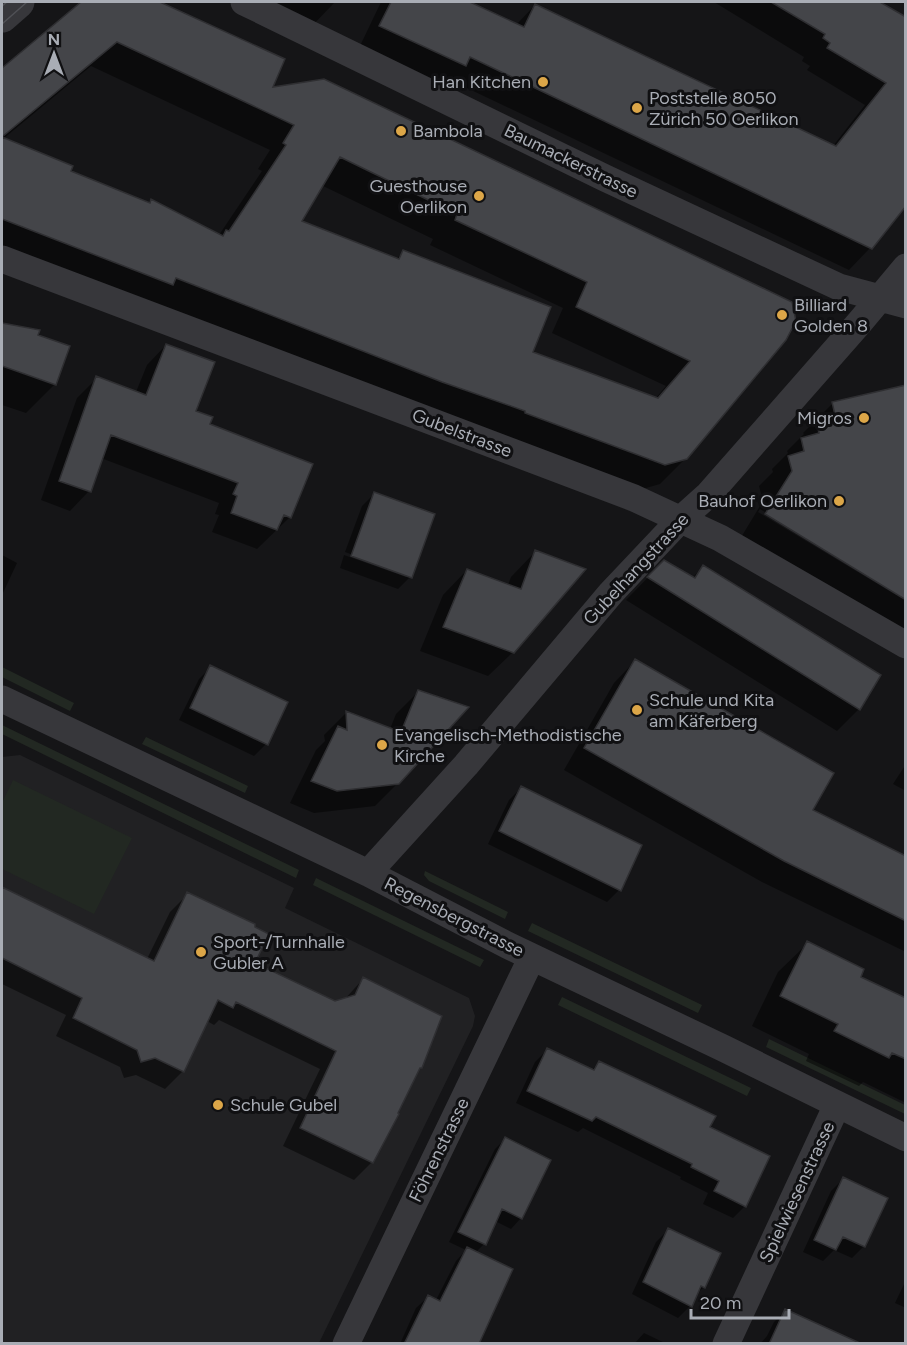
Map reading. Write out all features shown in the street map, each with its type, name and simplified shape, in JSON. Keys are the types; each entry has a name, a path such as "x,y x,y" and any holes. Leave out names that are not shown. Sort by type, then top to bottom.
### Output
{"street":[{"path":"2,16 18,2"},
{"name":"Baumackerstrasse","path":"244,2 595,173 839,287 893,301"},
{"name":"Gubelstrasse","path":"2,259 634,498 720,538 906,645"},
{"name":"Gubelhangstrasse","path":"368,873 466,765 611,593 893,301 906,267"},
{"name":"Regensbergstrasse","path":"2,699 368,873 532,957 906,1138"},
{"name":"Föhrenstrasse","path":"346,1344 532,957"},
{"name":"Spielwiesenstrasse","path":"726,1344 837,1105"}],"shaded area":[{"path":"2,667 74,703 70,711 2,677"},
{"path":"2,725 299,870 296,878 2,734"},
{"path":"146,737 248,786 245,793 142,744"},
{"name":"Schule Gubel","path":"20,755 294,888 285,908 469,998 475,1016 473,1026 319,1343 2,1344 2,757"},
{"path":"13,780 132,838 94,914 2,869 2,803"},
{"path":"425,871 508,912 505,919 429,881 424,875"},
{"path":"316,878 484,960 480,967 313,885"},
{"path":"532,923 702,1005 698,1013 528,931"},
{"path":"562,997 751,1088 747,1096 558,1005"},
{"path":"769,1039 905,1105 905,1114 766,1047"}],"building":[{"path":"81,2 160,2 285,59 273,87 324,79 792,302 796,321 786,340 687,459 665,465 442,382 176,278 173,285 2,219 2,137 2,68","holes":["117,42 294,125 283,143 286,145 229,231 226,230 223,236 151,199 150,203 71,171 73,166 2,137","340,157 457,214 455,220 587,282 576,307 690,361 658,398 533,352 551,307 403,250 399,259 302,221"]},
{"path":"391,2 470,2 524,27 535,4 836,146 886,83 827,48 830,43 823,38 825,34 771,2 880,2 906,17 906,206 872,249 470,57 466,66 379,26"},
{"path":"2,323 40,330 38,335 70,346 56,385 2,366"},
{"path":"166,344 215,362 196,411 213,417 210,424 313,464 291,518 284,515 277,530 231,513 237,496 233,494 238,483 111,435 91,492 59,481 96,376 146,395"},
{"name":"Bauhof Oerlikon","path":"906,385 906,600 765,514 792,471 788,456 804,451 801,438 819,433 816,420 835,415 832,402"},
{"path":"374,492 435,514 412,578 351,556"},
{"path":"535,550 586,569 514,653 443,627 467,569 521,589"},
{"path":"664,560 695,578 703,565 881,675 860,710 647,577"},
{"path":"635,659 834,773 813,810 906,856 906,921 784,861 584,748"},
{"path":"210,665 288,702 268,745 190,708"},
{"name":"Evangelisch-Methodistische Kirche","path":"418,690 469,707 399,784 337,791 311,781 338,726 347,730 346,711 401,732"},
{"path":"521,786 642,845 621,891 499,831"},
{"path":"2,887 154,961 187,892 255,924 255,927 269,934 255,963 335,1001 355,995 363,977 442,1016 422,1068 373,1163 300,1128 336,1051 236,1002 233,1008 218,1000 184,1072 155,1058 141,1062 137,1050 73,1018 82,998 2,958"},
{"path":"807,941 864,969 861,977 906,998 906,1059 892,1053 889,1058 834,1031 838,1024 780,996"},
{"path":"547,1048 594,1070 599,1061 716,1116 710,1127 770,1156 746,1207 714,1191 719,1181 691,1167 692,1164 596,1117 592,1121 527,1091"},
{"path":"505,1137 551,1160 522,1219 502,1209 486,1245 458,1232"},
{"path":"843,1177 888,1198 865,1247 843,1237 836,1250 814,1240"},
{"path":"668,1228 721,1253 705,1288 701,1286 692,1307 643,1282"},
{"path":"467,1247 513,1269 479,1344 404,1344 428,1295 440,1301"},
{"path":"785,1309 862,1344 769,1344"}],"tram line":[{"path":"2,6 7,2"},
{"path":"2,24 27,2"}],"place":[{"name":"Han Kitchen","path":"543,82"},
{"name":"Poststelle 8050 Zürich 50 Oerlikon","path":"637,108"},
{"name":"Bambola","path":"401,131"},
{"name":"Guesthouse Oerlikon","path":"479,196"},
{"name":"Billiard Golden 8","path":"782,315"},
{"name":"Migros","path":"864,418"},
{"name":"Bauhof Oerlikon","path":"839,501"},
{"name":"Schule und Kita am Käferberg","path":"637,710"},
{"name":"Evangelisch-Methodistische Kirche","path":"382,745"},
{"name":"Sport-/Turnhalle Gubler A","path":"201,952"},
{"name":"Schule Gubel","path":"218,1105"}]}
